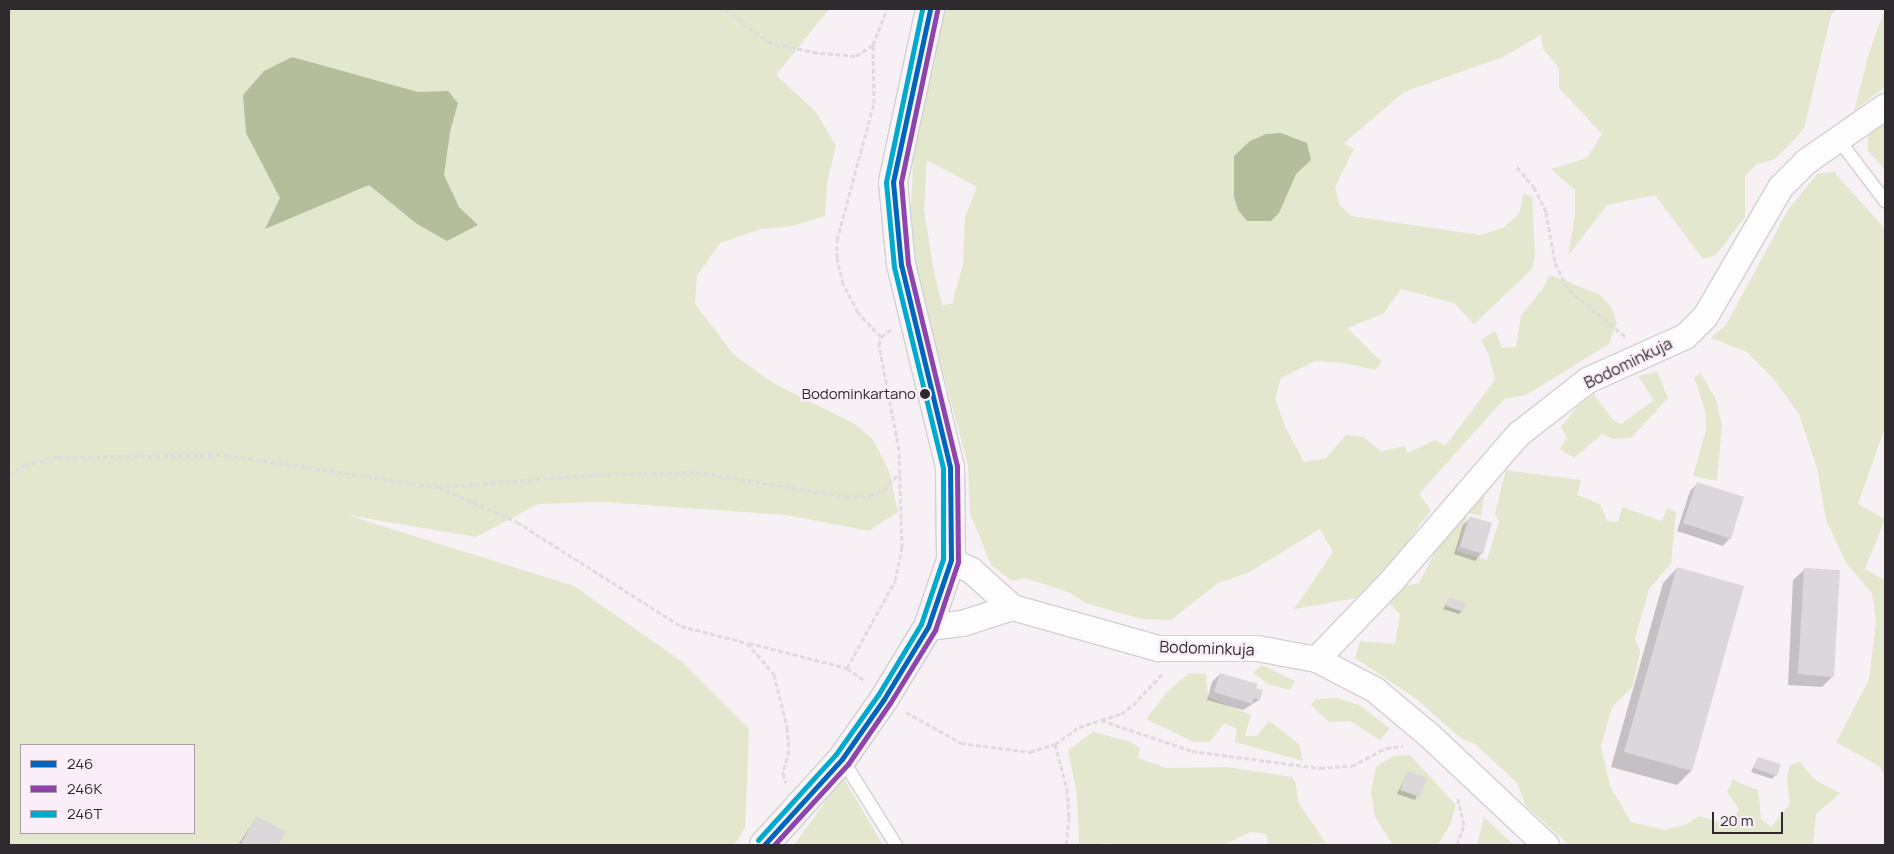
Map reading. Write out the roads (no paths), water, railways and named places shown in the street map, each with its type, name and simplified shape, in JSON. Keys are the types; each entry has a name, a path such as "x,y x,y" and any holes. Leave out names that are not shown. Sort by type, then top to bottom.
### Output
{"street":[{"path":"764,845 803,806 842,759 884,699 928,627 951,560 950,467 901,265 893,182 930,9"},
{"name":"Bodominkuja","path":"1316,659 1391,581 1518,434 1587,380 1685,336 1705,316 1780,188 1806,161 1885,106"},
{"name":"Bodominkuja","path":"951,560 971,570 1012,607 1158,648 1257,648 1316,659 1374,689 1430,736 1546,845"},
{"path":"928,627 962,623 1012,607"}],"lane":[{"path":"1838,139 1885,200"},
{"path":"842,759 896,845"}],"place":[{"name":"Bodominkartano","path":"925,394"}]}
